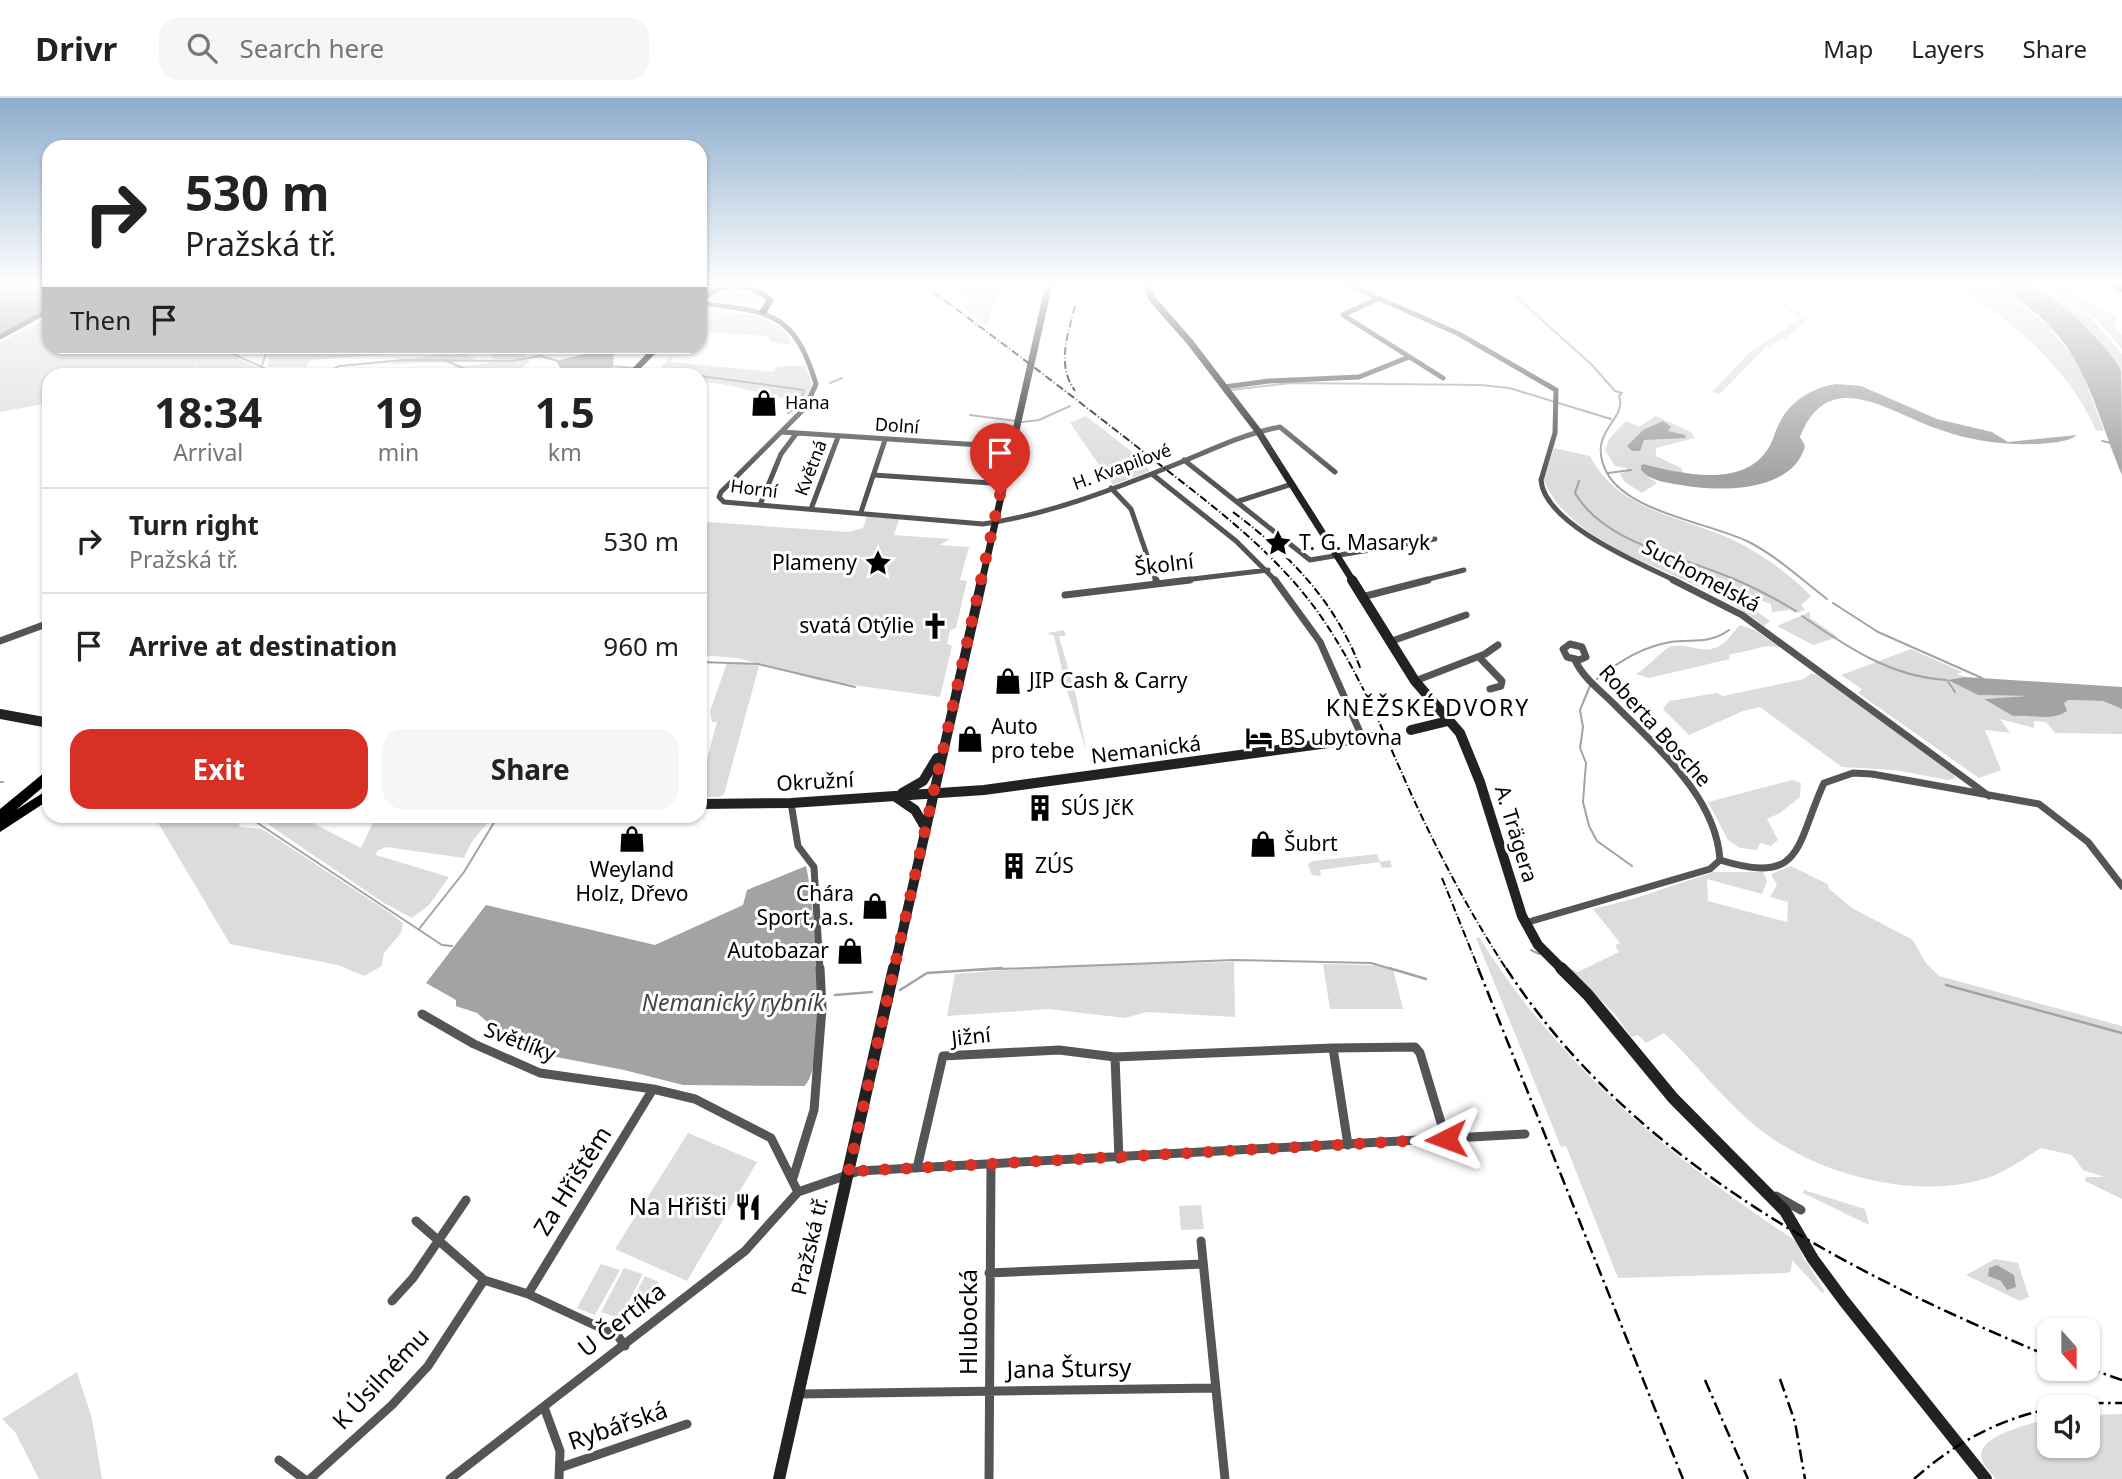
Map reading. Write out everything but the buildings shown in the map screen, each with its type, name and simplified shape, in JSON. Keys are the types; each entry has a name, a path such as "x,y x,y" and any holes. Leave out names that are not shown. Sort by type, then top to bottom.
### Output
{"highway":[{"path":"642,368 654,354"},
{"path":"639,368 645,364"},
{"path":"0,818 42,781"},
{"path":"0,818 42,788"},
{"path":"0,827 42,799"}],"street":[{"name":"Horní","path":"801,348 816,384 810,402 719,495 724,502 994,523"},
{"name":"Pražská tř.","path":"779,1479 1034,348"},
{"name":"A. Trägera","path":"1192,348 1258,431 1415,681 1460,733 1468,748 1525,923 1538,945 1588,995 1673,1098 1785,1211 1813,1259 1848,1308 1986,1479"},
{"path":"1397,348 1443,378"},
{"name":"Suchomelská","path":"1485,348 1556,390 1556,431 1541,475 1542,489 1566,519 1657,573 1716,599 1742,615 1989,796 2039,804 2088,842 2122,886"},
{"path":"1226,390 1269,381 1359,377 1409,356"},
{"path":"1258,431 1280,428 1303,443 1335,472"},
{"name":"H. Kvapilové","path":"994,523 1018,520 1152,474 1258,431"},
{"name":"Dolní","path":"782,432 1011,447"},
{"path":"760,505 781,454 796,434"},
{"name":"Květná","path":"811,509 838,437"},
{"path":"861,512 886,440"},
{"path":"1184,460 1239,501 1310,561 1435,539"},
{"name":"Nemanická","path":"933,793 1038,784 1368,738 1339,673 1297,604 1268,570 1225,531 1152,474"},
{"path":"874,475 991,483"},
{"path":"1239,501 1292,484"},
{"path":"1111,488 1131,509 1157,583"},
{"name":"Školní","path":"1065,595 1268,570"},
{"path":"1362,597 1464,570"},
{"path":"1389,642 1466,615"},
{"path":"0,641 42,626"},
{"path":"1415,681 1479,657 1498,645"},
{"path":"1479,657 1502,681 1500,686 1490,689"},
{"name":"Roberta Bosche","path":"1575,660 1690,787 1714,828 1720,848 1720,860"},
{"path":"0,714 42,722"},
{"path":"1411,730 1448,721"},
{"path":"925,827 915,810 896,796 923,782 942,748"},
{"path":"1525,923 1710,869 1720,860 1756,869 1786,864 1802,838 1824,783 1837,776 1872,774 1989,796"},
{"name":"Okružní","path":"707,804 791,803 933,793"},
{"path":"791,803 799,846 814,867 822,1008 814,1110 793,1178"},
{"name":"Světlíky","path":"422,1014 474,1044 540,1073 653,1089"},
{"name":"Jižní","path":"917,1168 943,1056 1059,1049 1115,1057 1415,1046 1420,1053 1446,1139"},
{"path":"1333,1048 1348,1145"},
{"path":"1115,1057 1119,1159"},
{"path":"653,1089 695,1099 771,1138 798,1192 859,1171 1119,1159 1525,1134"},
{"name":"Za Hřištěm","path":"528,1294 653,1089"},
{"name":"Hlubocká","path":"989,1479 991,1164"},
{"name":"U Čertíka","path":"450,1479 745,1251 798,1192"},
{"path":"1769,1193 1801,1210"},
{"name":"K Úsilnému","path":"392,1301 414,1278 466,1200"},
{"path":"416,1221 484,1280 528,1294 618,1336 625,1346"},
{"path":"1201,1241 1225,1479"},
{"path":"989,1273 1203,1264"},
{"name":"K Úsilnému","path":"310,1479 392,1405 428,1366 484,1280"},
{"name":"Jana Štursy","path":"798,1394 1215,1388"},
{"name":"Rybářská","path":"544,1406 559,1440 562,1467 559,1479"},
{"name":"Rybářská","path":"562,1467 687,1424"},
{"path":"279,1460 304,1479"}],"shaded area":[{"path":"0,348 42,348 42,354 197,354 196,368 42,368 42,404 0,412"},
{"path":"1755,348 1765,348 1722,392 1717,394 1713,391"},
{"path":"2038,348 2066,348 2078,362 2104,431 2096,430 2084,407 2054,365"},
{"path":"2104,348 2117,348 2122,354 2122,371"},
{"path":"197,354 229,354 260,368 197,368"},
{"path":"269,354 391,354 310,360 306,367 268,367"},
{"path":"439,354 465,354 475,358 466,362 385,364"},
{"path":"524,354 530,361 520,368 453,367 489,363 493,358 491,355"},
{"path":"671,356 671,362 773,372 778,366 806,366 812,385 808,398 785,398 707,383 707,368 660,368"},
{"path":"1086,416 1136,455 1150,471 1113,485 1070,423"},
{"path":"1656,416 1691,432 1695,438 1656,448 1656,456 1681,468 1683,473 1644,464 1649,477 1657,483 1642,493 1625,482 1620,474 1626,472 1627,468 1615,466 1605,450 1609,439 1626,421 1639,427"},
{"path":"1554,448 1590,456 1602,474 1617,489 1652,510 1731,539 1763,557 1811,596 1801,605 1805,610 1796,613 1790,610 1772,612 1771,604 1737,592 1735,596 1770,621 1764,626 1714,594 1616,549 1593,535 1572,519 1555,500 1543,478"},
{"path":"867,516 899,519 894,535 950,539 940,545 969,547 960,580 967,581 956,628 950,630 947,644 952,646 940,697 817,680 737,658 707,656 707,522 848,532 863,528"},
{"path":"1810,612 1810,618 1838,637 1813,645 1777,626"},
{"path":"1740,625 1755,630 1779,647 1767,646 1729,655 1730,659 1649,678 1636,674 1666,649 1682,646 1711,649 1724,642"},
{"path":"1064,630 1066,636 1059,636 1077,700 1086,750 1054,636 1047,633"},
{"path":"1911,649 1962,672 1957,674 1965,677 1949,680 1978,695 2027,696 1985,699 2022,713 2067,700 2103,701 2122,709 2122,734 2055,733 2046,722 2034,721 2034,728 2000,719 2010,733 1985,730 2001,770 1979,778 1858,693 1862,689 1841,675"},
{"path":"743,662 759,666 724,794 707,797 707,759 717,722 712,722 710,711 727,663"},
{"path":"1810,674 1816,674 1951,771 1956,778 1948,780 1895,770 1842,767 1760,707 1743,711 1689,735 1663,709 1669,701 1717,693 1723,696 1804,679"},
{"path":"1792,780 1801,783 1800,797 1780,813 1767,819 1778,840 1771,846 1760,843 1757,850 1740,848 1728,840 1708,802"},
{"path":"158,823 239,823 240,827 262,829 403,923 401,933 384,953 382,966 364,976 338,965 230,944"},
{"path":"313,823 361,848 373,823 487,823 471,843 464,858 386,847 377,851 376,855 449,877 429,905 412,918 384,903 269,825"},
{"path":"1377,854 1380,862 1390,860 1392,867 1382,868 1379,862 1320,870 1321,876 1312,875 1308,864 1313,861"},
{"path":"1791,866 1829,885 1828,888 1852,908 1913,940 1925,962 1939,976 2122,1026 2122,1199 2085,1181 2086,1177 2104,1177 2083,1170 2072,1155 2041,1148 1990,1177 1931,1187 1868,1180 1808,1159 1758,1128 1664,1033 1646,1043 1638,1035 1631,1037 1615,1014 1567,967 1578,972 1619,952 1615,945 1620,943 1593,909 1633,899 1714,872 1763,872 1767,881 1762,894 1707,879 1708,901 1787,922 1788,902 1770,897 1777,885 1771,874"},
{"path":"1479,937 1510,984 1545,1027 1622,1107 1707,1179 1799,1243 1803,1257 1824,1290 1823,1294 1792,1260 1791,1271 1787,1273 1618,1278 1566,1146 1561,1147 1476,938"},
{"path":"1234,962 1235,1017 1146,1012 1125,1018 1049,1009 947,1016 955,974 1069,965"},
{"path":"1323,964 1372,965 1393,969 1403,1009 1330,1009"},
{"path":"688,1133 757,1162 687,1281 615,1249"},
{"path":"1804,1190 1865,1209 1869,1225 1803,1193"},
{"path":"1201,1205 1204,1229 1181,1230 1179,1206"},
{"path":"1995,1259 2018,1263 2029,1297 2020,1301 1966,1275"},
{"path":"601,1264 620,1270 595,1315 577,1308"},
{"path":"624,1268 643,1274 620,1318 601,1312"},
{"path":"645,1276 659,1282 643,1312 629,1306"},
{"path":"77,1372 92,1419 102,1479 39,1479 15,1432 2,1419"},
{"path":"2122,1414 2122,1479 1996,1479 1981,1458 1984,1448 1999,1435 2037,1422 2037,1458 2100,1458 2100,1415"}],"water":[{"path":"2067,348 2105,348 2121,371 2122,475 2089,389"},
{"path":"585,354 614,354 612,368 560,368 556,361"},
{"path":"1836,384 1861,386 1937,419 1992,432 2008,442 2077,435 2063,441 2036,444 1987,442 1941,430 1863,400 1844,398 1827,402 1812,415 1800,437 1805,446 1798,461 1786,473 1770,481 1733,488 1696,487 1660,481 1641,470 1641,465 1644,464 1712,475 1745,469 1758,460 1769,447 1784,414 1796,402 1819,388"},
{"path":"1663,421 1671,427 1668,431 1685,435 1686,438 1644,440 1640,451 1632,451 1627,446 1643,430"},
{"path":"1965,677 2122,687 2122,709 2103,701 2068,700 2064,703 2067,711 2061,714 2047,717 2013,716 1984,699 2027,696 1978,695 1948,680"},
{"name":"Nemanický rybník","path":"806,866 813,912 818,1017 812,1073 804,1086 683,1085 551,1056 499,1032 477,1013 456,1006 456,1000 426,983 486,905 655,945 743,905 747,890"},
{"path":"1997,1265 2014,1275 2016,1287 2007,1290 2001,1281 1988,1276 1989,1268"}],"waterway":[{"path":"1574,348 1615,391 1622,393 1619,396 1618,413 1601,447 1607,473 1618,487 1652,507 1749,542 1780,562 1827,599"},
{"path":"233,354 264,368"},
{"path":"262,365 266,354"},
{"path":"445,360 512,361 540,356 558,361"},
{"path":"336,368 404,360 445,360"},
{"path":"445,360 463,368"},
{"path":"609,366 635,368"},
{"path":"707,377 804,390 799,407 788,413"},
{"path":"830,383 842,378"},
{"path":"1230,390 1291,383 1481,385 1509,388 1611,419"},
{"path":"1022,422 1039,420 1070,406"},
{"path":"970,415 1016,421"},
{"path":"2102,441 2111,443"},
{"path":"1608,473 1631,470"},
{"path":"1579,481 1575,493 1587,509 1602,523 1620,534 1659,552 1739,581 1796,611"},
{"path":"1833,603 1878,632 1982,678"},
{"path":"1802,616 1836,639 1888,667 1927,678 1947,680 1955,692"},
{"path":"1597,679 1623,661 1651,647 1671,642 1708,639 1729,630"},
{"path":"707,662 758,664 855,687"},
{"path":"1590,686 1580,710 1583,727 1580,748 1586,763 1583,802 1589,826 1597,841 1632,866"},
{"path":"258,823 442,945 452,946"},
{"path":"419,929 464,872 494,823"},
{"path":"1531,950 1539,954"},
{"path":"975,970 1233,960 1371,963 1395,970"},
{"path":"900,990 927,973 1002,968"},
{"path":"1389,968 1426,979"},
{"path":"1946,985 2122,1033"},
{"path":"835,995 872,992"}],"railway":[{"path":"1009,348 1241,530 1302,592 1320,615 1347,659 1446,864 1507,970"},
{"path":"1065,348 1066,370 1075,391"},
{"path":"1233,512 1274,545 1325,601 1351,645 1361,670"},
{"path":"1442,878 1479,970"},
{"path":"1478,968 1683,1479"},
{"path":"1506,968 1557,1036 1615,1098 1678,1153 1747,1202 1820,1247 1895,1287 2037,1351"},
{"path":"2100,1372 2122,1380"},
{"path":"1780,1379 1795,1422 1805,1479"},
{"path":"1705,1380 1748,1479"},
{"path":"1914,1479 1961,1444 2010,1420 2063,1406 2122,1403"}],"place":[{"name":"Hana","path":"764,403"},
{"name":"T. G. Masaryk","path":"1278,543"},
{"name":"Plameny","path":"878,563"},
{"name":"svatá Otýlie","path":"935,626"},
{"name":"JIP Cash & Carry","path":"1008,681"},
{"name":"BS ubytovna","path":"1259,738"},
{"name":"Auto pro tebe","path":"970,739"},
{"name":"SÚS JčK","path":"1040,808"},
{"name":"Weyland Holz, Dřevo","path":"632,839"},
{"name":"Šubrt","path":"1263,844"},
{"name":"ZÚS","path":"1014,866"},
{"name":"Chára Sport, a.s.","path":"875,906"},
{"name":"Autobazar","path":"850,951"},
{"name":"Na Hřišti","path":"748,1207"}],"district":[{"name":"KNĚŽSKÉ DVORY","path":"1428,708"}],"route":[{"path":"1000,495 848,1175 859,1171 1119,1159 1446,1139"}]}
